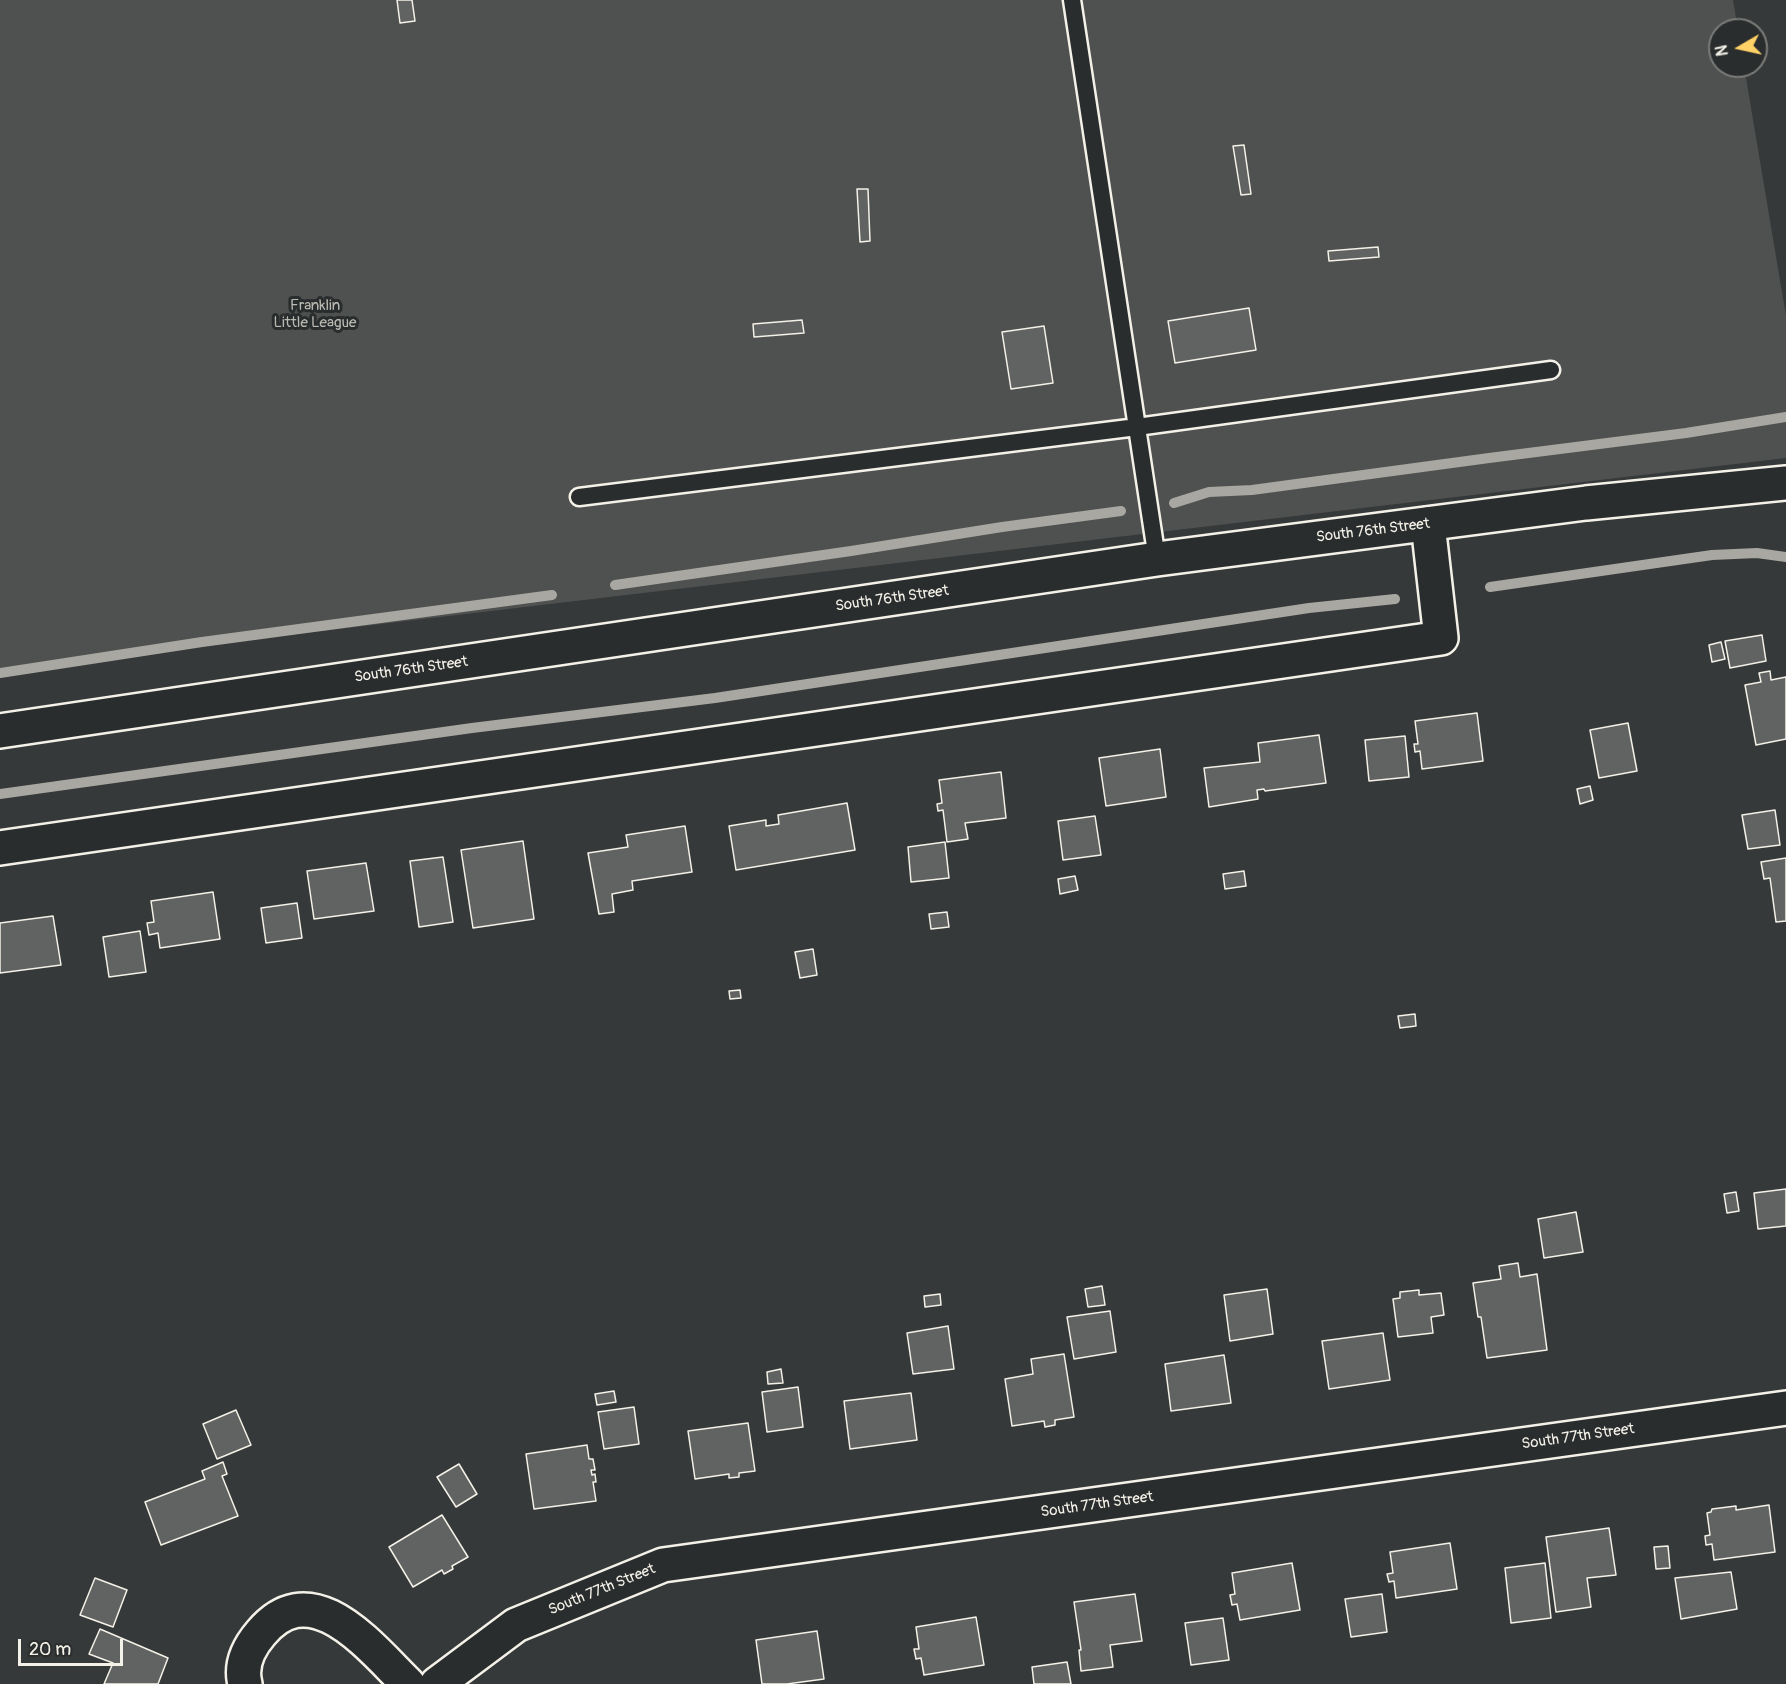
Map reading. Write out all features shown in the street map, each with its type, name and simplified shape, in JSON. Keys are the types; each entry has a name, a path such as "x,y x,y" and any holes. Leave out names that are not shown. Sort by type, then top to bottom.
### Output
{"street":[{"name":"South 76th Street","path":"0,731 1158,559 1586,503 1786,483"},
{"path":"0,848 1441,638 1428,524"},
{"name":"South 77th Street","path":"437,1684 516,1625 663,1565 1786,1408"},
{"path":"245,1684 244,1659 258,1636 268,1624 306,1608 323,1612 347,1627 408,1684"}],"lane":[{"path":"1072,0 1158,559"},
{"path":"579,497 1137,427 1551,370"}],"green space":[{"name":"Franklin Little League","path":"0,0 1733,0 1736,18 1708,18 1708,78 1746,78 1786,316 1786,458 0,669"}],"building":[{"path":"397,0 412,0 415,21 400,23"},
{"path":"1244,145 1251,194 1241,195 1233,146"},
{"path":"857,189 868,189 870,241 860,242"},
{"path":"1378,247 1379,257 1329,261 1328,251"},
{"path":"1249,308 1256,350 1175,363 1168,321"},
{"path":"802,320 804,333 754,337 753,324"},
{"path":"1044,326 1053,383 1011,389 1002,332"},
{"path":"1762,635 1766,661 1730,668 1725,641"},
{"path":"1721,642 1725,659 1712,662 1709,645"},
{"path":"1770,671 1771,680 1786,677 1786,739 1756,745 1745,685 1761,682 1759,673"},
{"path":"1477,713 1483,761 1422,769 1420,751 1415,752 1414,744 1418,744 1415,721"},
{"path":"1628,723 1637,771 1599,778 1590,730"},
{"path":"1319,735 1326,783 1265,791 1264,789 1257,790 1258,799 1209,807 1204,768 1260,762 1258,743"},
{"path":"1405,736 1409,777 1369,781 1365,740"},
{"path":"1160,749 1166,797 1106,806 1099,758"},
{"path":"1001,772 1006,818 965,823 968,839 947,842 943,810 938,811 937,804 942,803 939,780"},
{"path":"1590,786 1593,800 1580,804 1577,789"},
{"path":"847,803 855,850 736,870 729,826 766,820 766,826 779,824 778,815"},
{"path":"1775,810 1780,845 1748,849 1742,815"},
{"path":"1095,816 1101,855 1063,860 1058,821"},
{"path":"685,826 692,872 632,881 633,890 612,894 614,912 599,914 588,853 628,847 626,835"},
{"path":"523,841 534,919 473,928 461,850"},
{"path":"945,842 949,878 911,882 908,847"},
{"path":"443,857 453,922 419,927 410,861"},
{"path":"1786,858 1786,921 1776,922 1770,878 1764,879 1761,862"},
{"path":"366,863 374,911 314,919 307,871"},
{"path":"1244,871 1246,886 1225,889 1223,874"},
{"path":"1075,876 1078,890 1060,894 1058,879"},
{"path":"213,892 220,939 160,948 158,933 149,935 147,923 154,922 151,901"},
{"path":"297,903 302,938 266,943 261,908"},
{"path":"947,912 949,927 931,929 929,914"},
{"path":"53,916 61,965 0,973 0,923"},
{"path":"140,931 146,972 109,977 103,937"},
{"path":"813,949 817,975 800,978 795,952"},
{"path":"740,990 741,998 730,999 729,991"},
{"path":"1415,1014 1416,1026 1400,1028 1398,1016"},
{"path":"1786,1189 1786,1226 1758,1229 1754,1193"},
{"path":"1736,1192 1739,1211 1727,1213 1724,1194"},
{"path":"1576,1212 1583,1252 1544,1258 1538,1219"},
{"path":"1518,1263 1520,1277 1537,1274 1547,1350 1487,1358 1473,1283 1501,1279 1499,1266"},
{"path":"1102,1286 1105,1305 1088,1307 1085,1289"},
{"path":"1267,1289 1273,1334 1230,1341 1224,1295"},
{"path":"1419,1290 1419,1295 1441,1293 1444,1315 1431,1317 1433,1333 1398,1337 1393,1299 1400,1298 1400,1292"},
{"path":"940,1294 941,1305 925,1307 924,1296"},
{"path":"1110,1311 1116,1352 1074,1359 1067,1317"},
{"path":"948,1326 954,1369 913,1374 907,1333"},
{"path":"1383,1333 1390,1380 1329,1389 1322,1341"},
{"path":"1064,1354 1074,1417 1055,1420 1055,1425 1045,1427 1044,1421 1012,1426 1005,1379 1033,1374 1031,1359"},
{"path":"1224,1355 1231,1403 1171,1411 1165,1364"},
{"path":"781,1369 783,1383 768,1384 767,1372"},
{"path":"798,1387 803,1427 767,1432 762,1392"},
{"path":"614,1391 616,1402 597,1405 595,1394"},
{"path":"911,1393 917,1440 850,1449 844,1401"},
{"path":"634,1407 639,1444 604,1449 598,1412"},
{"path":"236,1410 251,1445 217,1459 203,1424"},
{"path":"748,1423 755,1471 739,1473 739,1477 729,1478 729,1474 695,1479 688,1431"},
{"path":"587,1445 589,1459 593,1459 595,1470 591,1470 592,1475 595,1474 596,1482 593,1482 596,1501 534,1509 526,1454"},
{"path":"223,1462 227,1474 222,1476 238,1516 161,1545 145,1502 205,1479 202,1471"},
{"path":"459,1464 477,1494 456,1507 437,1477"},
{"path":"1769,1505 1775,1552 1714,1560 1712,1544 1706,1545 1705,1536 1710,1535 1707,1513 1712,1509 1736,1506 1736,1510"},
{"path":"442,1515 468,1557 452,1566 453,1569 444,1574 442,1570 413,1587 389,1547"},
{"path":"1609,1528 1616,1575 1587,1578 1591,1607 1556,1612 1546,1537"},
{"path":"1450,1543 1457,1589 1396,1598 1394,1581 1389,1582 1387,1574 1393,1573 1390,1552"},
{"path":"1668,1546 1670,1568 1656,1569 1654,1547"},
{"path":"1292,1563 1300,1610 1240,1620 1237,1604 1232,1605 1230,1595 1235,1594 1232,1573"},
{"path":"1545,1563 1551,1618 1511,1623 1505,1568"},
{"path":"1731,1572 1737,1609 1681,1619 1675,1578"},
{"path":"95,1578 127,1590 113,1627 80,1615"},
{"path":"1135,1594 1142,1641 1110,1645 1113,1667 1081,1671 1079,1650 1081,1650 1074,1602"},
{"path":"1382,1594 1387,1632 1351,1637 1345,1599"},
{"path":"976,1617 984,1665 924,1675 921,1658 916,1659 914,1649 919,1649 916,1627"},
{"path":"1223,1618 1229,1660 1191,1665 1185,1623"},
{"path":"100,1629 168,1658 158,1684 104,1684 113,1663 89,1654"},
{"path":"817,1631 824,1679 787,1684 762,1684 756,1640"},
{"path":"1067,1662 1071,1684 1034,1684 1032,1667"}],"waterway":[{"path":"1174,503 1209,492 1252,490 1686,433 1786,417"},
{"path":"615,585 1121,511"},
{"path":"1490,587 1712,555 1757,553 1786,557"},
{"path":"0,673 202,642 552,595"},
{"path":"0,794 472,728 715,698 1309,608 1395,599"}]}
